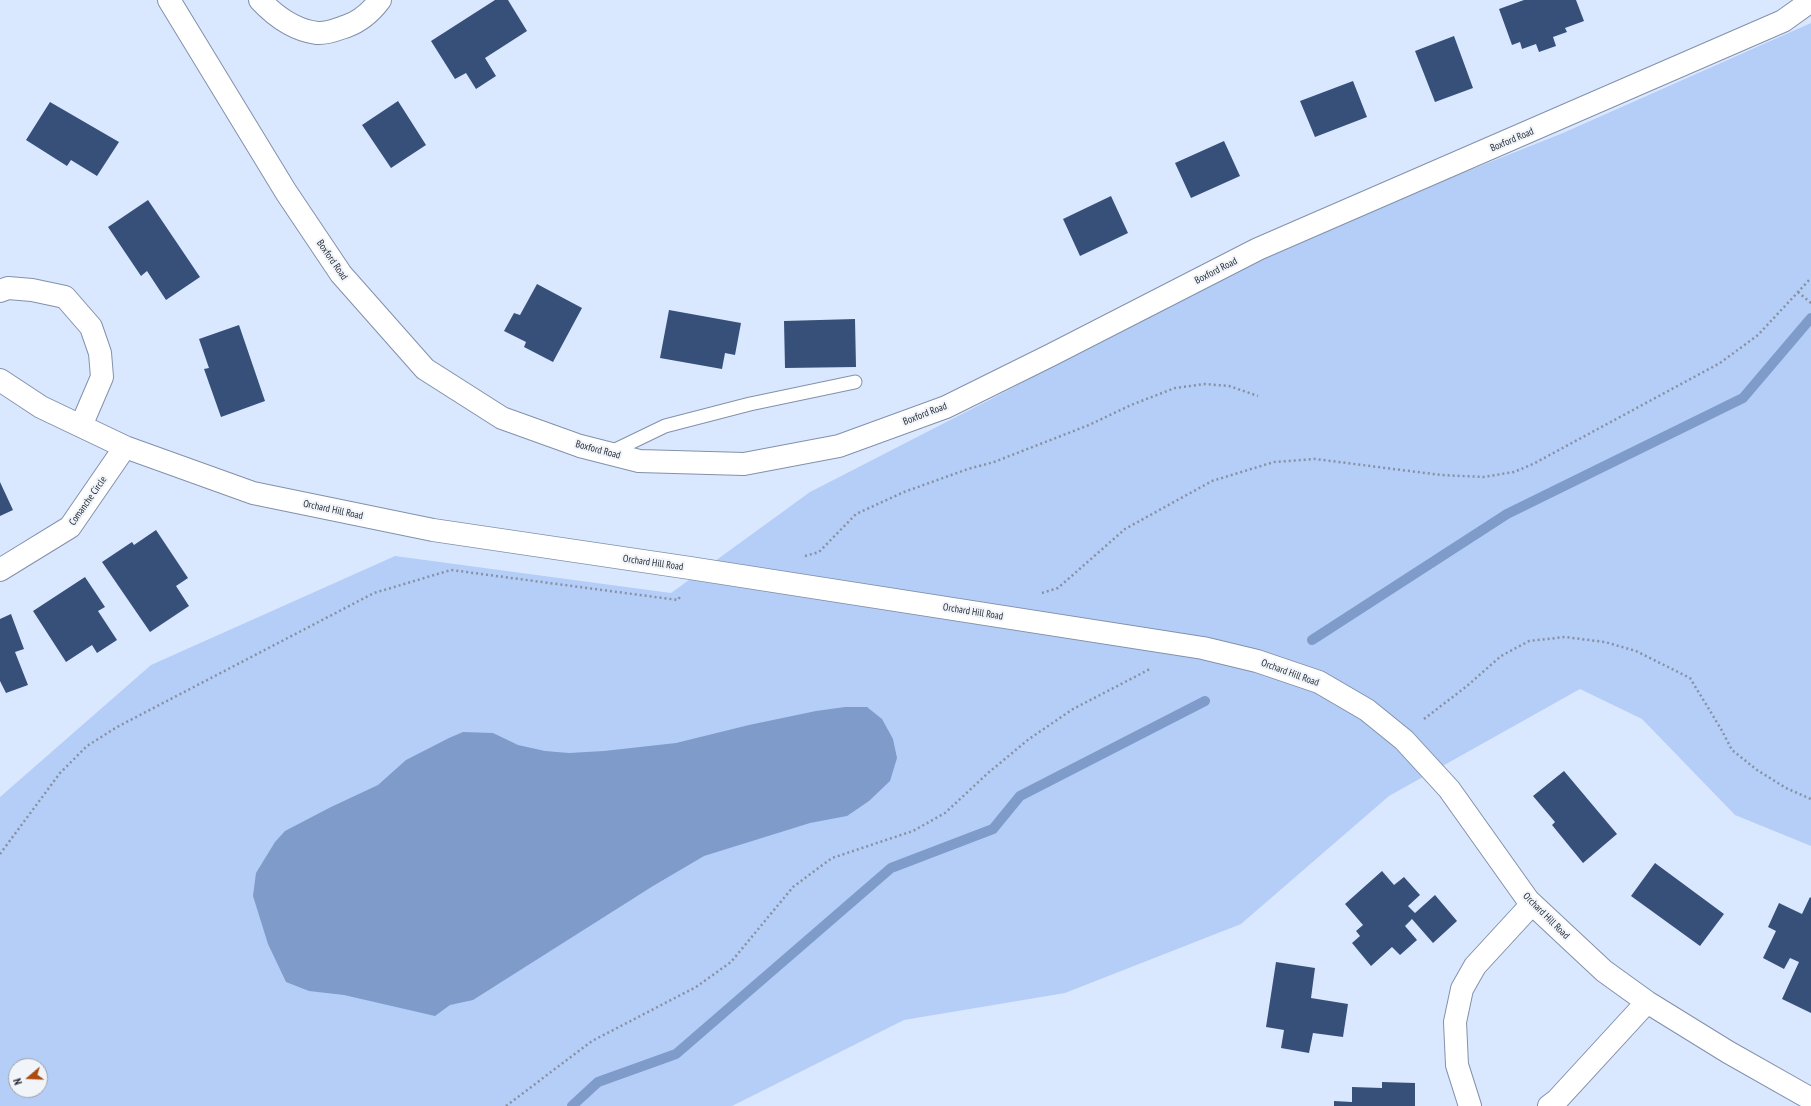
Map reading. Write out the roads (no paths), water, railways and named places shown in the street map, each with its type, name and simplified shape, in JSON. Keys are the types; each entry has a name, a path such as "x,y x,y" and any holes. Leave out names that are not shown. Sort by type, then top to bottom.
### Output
{"street":[{"name":"Boxford Road","path":"169,0 286,192 340,274 425,369 502,418 580,446 639,461 744,464 839,446 946,407 1258,249 1783,21 1811,0"},
{"path":"260,0 291,26 318,34 334,31 357,22 373,9 380,0"},
{"path":"0,291 8,288 65,297 91,326 100,353 102,377 81,426"},
{"name":"Orchard Hill Road","path":"0,380 41,408 125,447 253,493 433,530 1204,648 1257,661 1319,682 1367,710 1404,740 1449,789 1532,904 1604,971 1647,1002 1728,1052 1811,1099"},
{"name":"Comanche Circle","path":"0,570 70,528 125,447"},
{"path":"1470,1106 1458,1065 1455,1022 1462,989 1475,966 1532,904"},
{"path":"1549,1106 1557,1100 1647,1002"}],"lane":[{"path":"609,454 665,426 750,404 855,382"}],"waterway":[{"path":"1312,640 1507,514 1743,398 1811,318"},
{"path":"572,1106 598,1082 676,1054 891,868 993,829 1020,796 1205,701"}]}
